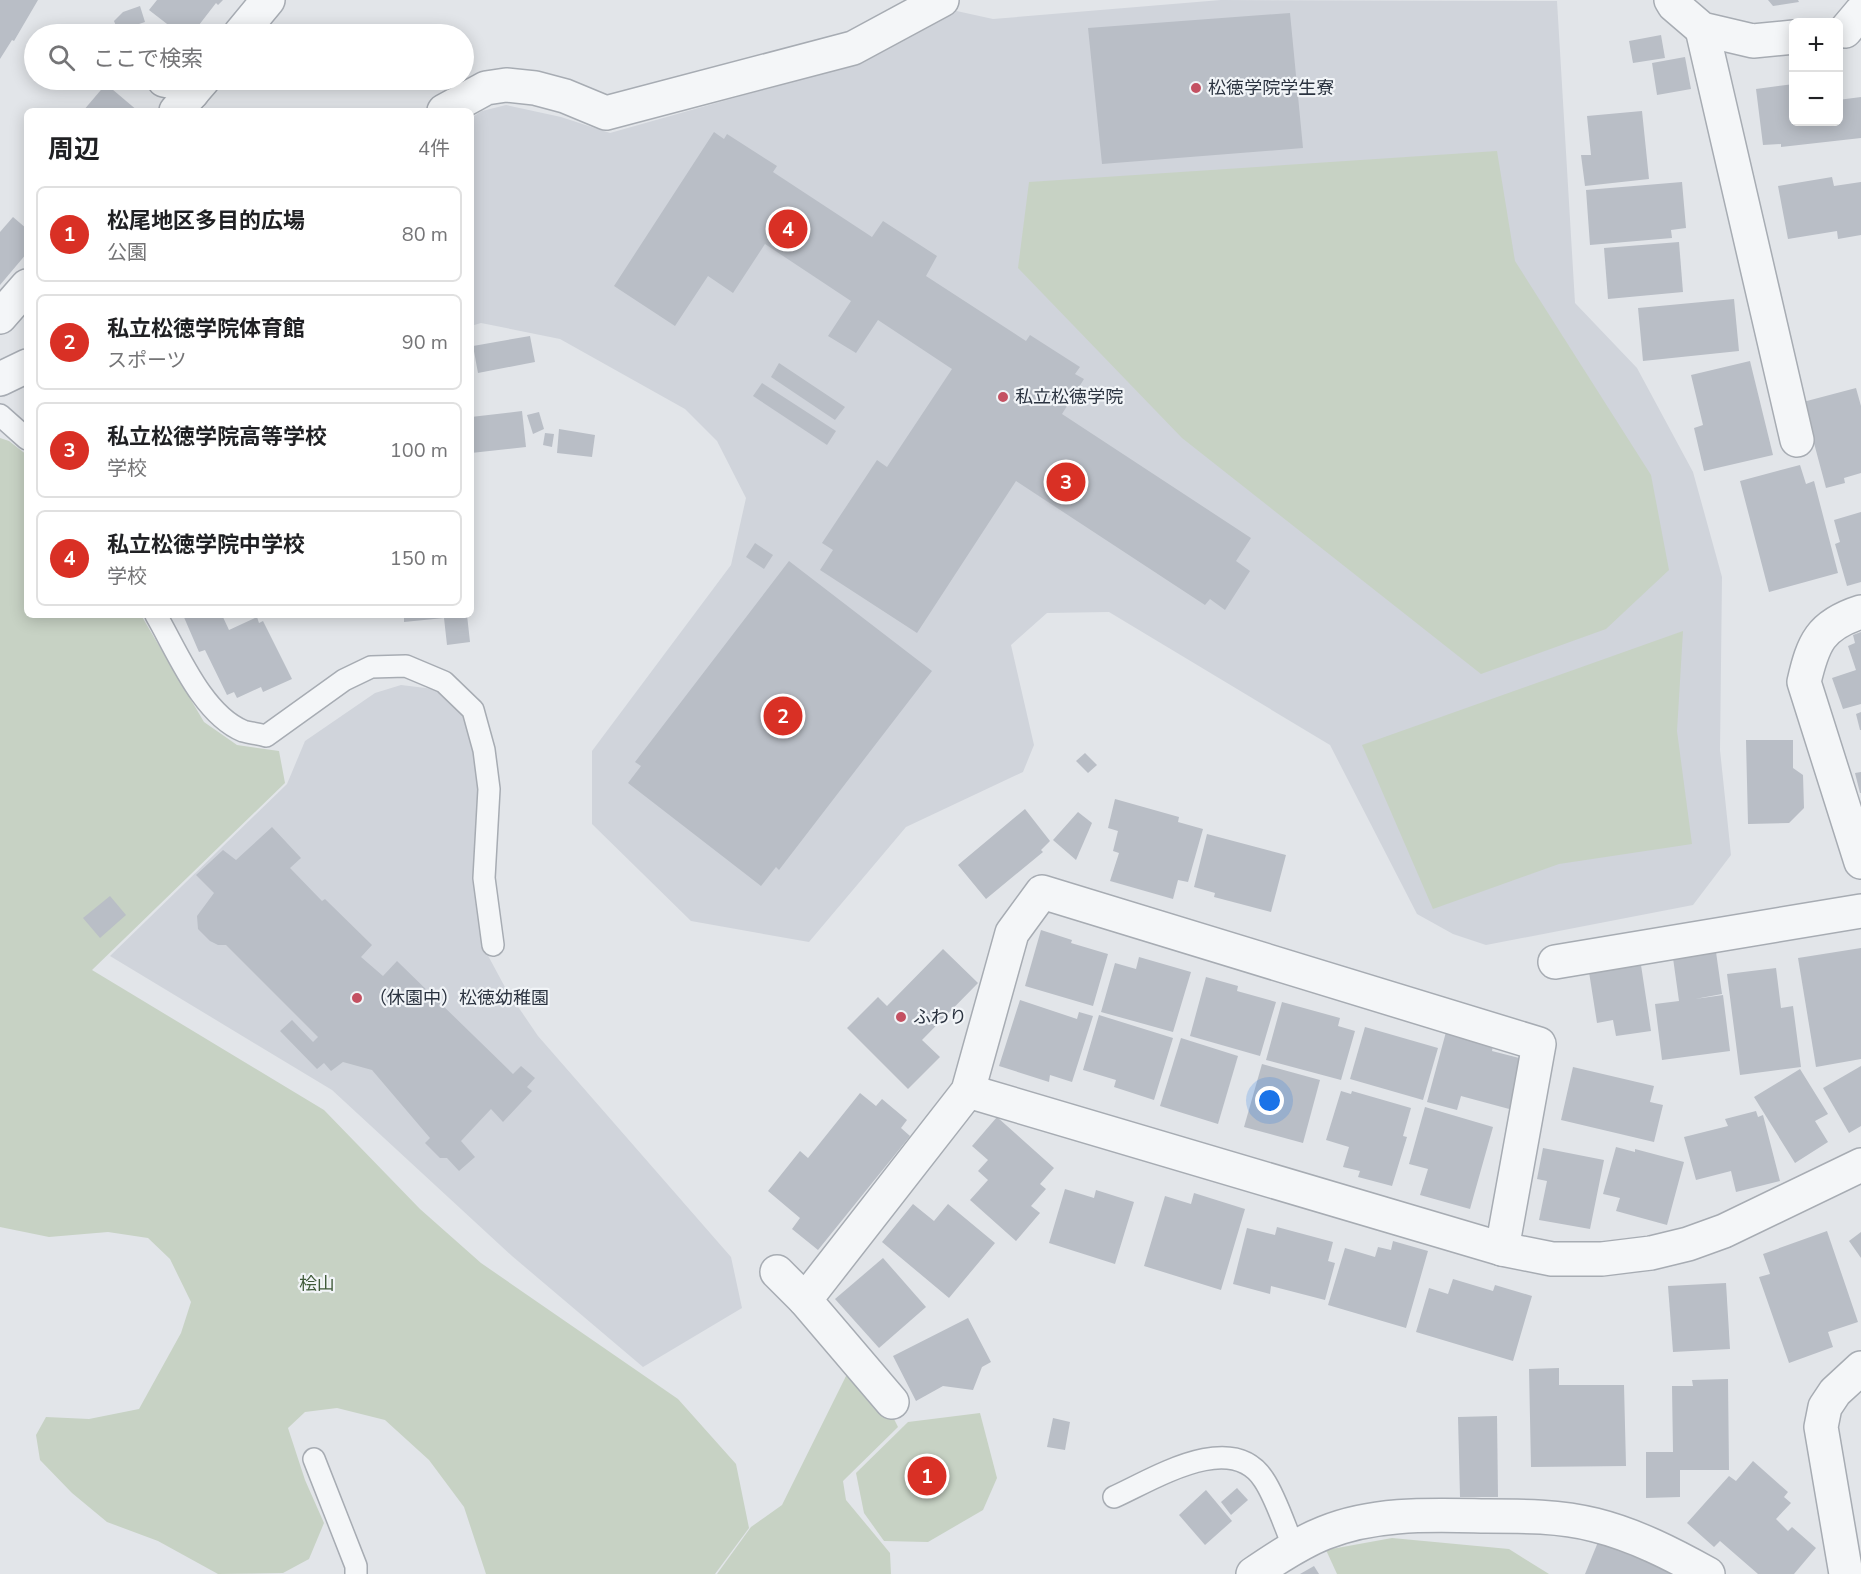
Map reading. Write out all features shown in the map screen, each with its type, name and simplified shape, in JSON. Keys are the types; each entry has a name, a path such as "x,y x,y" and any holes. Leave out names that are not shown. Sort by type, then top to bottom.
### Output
{"street":[{"path":"248,24 268,0"},
{"path":"449,108 486,88 506,85 535,88 565,96 606,113 853,48 942,0"},
{"path":"1671,0 1702,29 1753,41 1789,37"},
{"path":"1702,29 1797,440"},
{"path":"0,317 24,289"},
{"path":"0,380 24,368"},
{"path":"0,380 24,383"},
{"path":"1861,612 1828,627 1811,652 1804,682 1861,862"},
{"path":"805,1300 968,1091 1012,933 1042,892 1539,1044 1502,1249"},
{"path":"1555,962 1861,911"},
{"path":"968,1091 1502,1249 1552,1259 1602,1259 1650,1253 1688,1244 1724,1231 1861,1166"},
{"path":"777,1272 805,1300 892,1402"},
{"path":"1846,1574 1821,1427 1825,1407 1835,1392 1861,1368"},
{"path":"1252,1574 1293,1548 1325,1533 1358,1523 1394,1517 1434,1515 1539,1516 1595,1525 1639,1539 1708,1574"}],"lane":[{"path":"0,415 24,436"},
{"path":"158,618 204,698 220,715 243,730 266,736 344,680 371,668 406,666 444,682 473,710 484,750 489,789 484,878 493,945"},
{"path":"1114,1497 1185,1465 1213,1457 1242,1459 1256,1469 1265,1480 1293,1548"},
{"path":"314,1459 356,1566 356,1574"}],"shaded area":[{"path":"1221,0 1557,1 1575,303 1637,368 1693,472 1722,577 1720,750 1731,855 1693,905 1486,945 1453,934 1417,914 1330,745 1109,612 1047,613 1011,645 1034,745 1023,772 906,827 809,942 691,921 592,824 592,751 731,565 746,498 717,441 685,409 560,339 481,323 474,325 474,116 482,111 506,105 561,117 610,133 844,67 952,10 993,19"},
{"path":"401,685 442,690 470,716 484,787 473,877 485,950 506,989 538,1036 731,1257 742,1308 643,1367 512,1256 332,1090 110,956 287,784 305,741 375,693"}],"green space":[{"path":"1497,151 1515,261 1651,475 1669,570 1606,629 1481,674 1182,438 1018,268 1029,182"},
{"name":"桧山","path":"0,438 9,441 24,453 24,618 143,618 204,722 237,745 279,751 285,783 92,970 324,1110 420,1209 481,1263 678,1399 736,1464 749,1528 715,1574 486,1574 464,1507 429,1460 385,1420 337,1408 305,1412 288,1428 305,1480 324,1523 309,1559 283,1573 218,1574 158,1541 107,1522 72,1493 40,1460 36,1435 46,1417 89,1419 139,1409 181,1333 191,1302 170,1259 148,1238 108,1232 49,1237 0,1227"},
{"path":"1683,631 1677,731 1692,844 1559,864 1433,909 1362,745"},
{"path":"849,1370 887,1405 898,1427 843,1481 846,1500 890,1553 891,1574 717,1574 751,1527 782,1505"},
{"path":"980,1413 997,1478 983,1510 928,1542 884,1541 864,1513 856,1473 908,1422"},
{"path":"1392,1538 1509,1549 1549,1574 1337,1574 1326,1550"}],"building":[{"path":"0,0 38,0 14,41 12,40 0,59"},
{"path":"157,0 223,0 218,5 216,3 200,24 167,24 149,10"},
{"path":"1768,0 1798,0 1799,2 1773,6"},
{"path":"140,6 145,22 115,24 114,21 123,12"},
{"name":"松徳学院学生寮","path":"1290,13 1303,148 1102,164 1088,28"},
{"path":"1661,35 1665,58 1633,63 1629,41"},
{"path":"1685,57 1691,89 1657,95 1652,63"},
{"path":"1789,85 1789,126 1843,126 1843,99 1861,97 1861,138 1781,147 1781,144 1763,145 1756,89"},
{"path":"101,90 113,90 134,108 86,108"},
{"path":"1642,111 1649,179 1585,186 1581,155 1591,155 1587,116"},
{"name":"私立松徳学院","path":"714,132 724,139 727,134 777,166 773,172 872,237 883,221 937,256 926,276 1026,341 1030,335 1080,367 1075,374 1084,379 1062,414 1251,538 1236,561 1250,571 1225,610 1210,599 1205,605 1016,481 917,633 820,570 833,550 822,543 877,460 887,467 952,369 878,320 856,353 828,336 851,301 765,244 733,293 708,276 675,326 614,286"},
{"path":"1832,177 1834,186 1861,182 1861,235 1838,239 1837,231 1788,239 1778,186"},
{"path":"1682,182 1686,228 1671,230 1672,238 1590,245 1586,190"},
{"path":"13,217 24,226 24,257 0,285 0,232"},
{"path":"1679,242 1683,292 1608,299 1604,248"},
{"path":"1734,299 1739,351 1643,361 1638,308"},
{"path":"530,336 535,362 478,373 474,346"},
{"path":"1750,361 1773,455 1704,471 1694,428 1703,425 1691,375"},
{"path":"779,363 845,407 835,420 771,377"},
{"path":"762,383 836,431 827,445 753,396"},
{"path":"1856,388 1861,406 1861,473 1844,478 1845,483 1826,488 1803,402"},
{"path":"522,411 526,447 474,453 474,417"},
{"path":"539,412 544,429 533,434 527,415"},
{"path":"559,429 595,435 592,457 557,453"},
{"path":"545,433 554,434 552,447 543,445"},
{"path":"1800,465 1806,484 1814,481 1838,573 1769,592 1740,481"},
{"path":"1861,512 1861,582 1847,586 1835,544 1840,542 1834,520"},
{"path":"755,543 773,555 764,569 746,557"},
{"path":"789,561 932,671 779,870 776,867 761,886 628,783 641,766 635,762"},
{"path":"184,618 223,618 229,630 257,618 259,623 263,621 292,679 263,692 261,687 237,698 234,692 227,695 205,650 199,652"},
{"path":"404,618 444,618 404,622"},
{"path":"444,618 467,618 470,642 447,645"},
{"path":"1861,632 1861,704 1843,709 1832,678 1856,670 1848,646 1855,643 1853,635"},
{"path":"1861,712 1861,730 1860,730 1856,714"},
{"path":"1746,740 1793,740 1793,768 1803,775 1804,808 1789,823 1748,824"},
{"path":"1085,753 1097,765 1088,773 1076,761"},
{"path":"1861,772 1861,793 1860,793 1855,773"},
{"path":"1115,799 1179,817 1178,822 1203,829 1188,882 1178,880 1173,899 1110,881 1119,853 1113,851 1118,831 1108,828"},
{"path":"1025,809 1050,841 1041,850 1043,852 986,899 958,865"},
{"path":"1078,812 1092,823 1076,860 1053,840"},
{"name":"（休園中）松徳幼稚園","path":"272,827 301,858 290,868 322,901 325,899 372,945 361,957 383,976 397,961 513,1074 521,1066 535,1078 527,1087 532,1091 503,1122 491,1109 461,1141 475,1157 459,1171 447,1158 440,1158 425,1143 430,1138 372,1070 343,1062 331,1071 324,1063 317,1069 280,1031 292,1020 313,1042 318,1037 226,945 218,945 210,941 198,929 197,916 214,893 196,875 223,850 236,860"},
{"path":"1207,834 1286,855 1271,912 1214,897 1215,893 1194,887"},
{"path":"110,896 126,915 100,938 83,918"},
{"path":"1041,930 1072,940 1071,943 1108,954 1093,1006 1025,986"},
{"path":"1861,948 1861,1059 1816,1067 1798,958"},
{"name":"ふわり","path":"943,949 978,983 922,1040 940,1057 908,1089 847,1028 878,997 887,1006"},
{"path":"1716,952 1722,994 1695,999 1723,995 1730,1051 1662,1060 1655,1004 1679,1001 1673,958"},
{"path":"1139,957 1191,972 1173,1032 1101,1012 1115,963 1136,969"},
{"path":"1641,965 1651,1031 1616,1036 1613,1020 1597,1023 1589,972"},
{"path":"1776,968 1781,1008 1793,1006 1801,1067 1740,1075 1727,974"},
{"path":"1206,977 1238,986 1237,991 1276,1002 1260,1056 1190,1036"},
{"path":"1020,1000 1077,1019 1079,1012 1093,1016 1072,1082 1050,1075 1049,1082 999,1066"},
{"path":"1282,1002 1340,1018 1338,1026 1355,1031 1341,1080 1266,1060"},
{"path":"1099,1015 1173,1038 1154,1100 1114,1087 1116,1080 1083,1070"},
{"path":"1365,1027 1438,1048 1423,1100 1350,1079"},
{"path":"1446,1032 1493,1045 1492,1051 1527,1060 1513,1110 1461,1096 1457,1110 1427,1102"},
{"path":"1181,1038 1238,1056 1218,1124 1160,1106"},
{"path":"1262,1064 1320,1080 1303,1143 1244,1127"},
{"path":"1861,1066 1861,1126 1849,1133 1823,1088"},
{"path":"1573,1067 1654,1086 1650,1102 1663,1105 1654,1142 1561,1120"},
{"path":"1800,1069 1828,1114 1815,1121 1828,1142 1795,1163 1754,1097"},
{"path":"1341,1091 1351,1094 1352,1091 1411,1108 1403,1136 1407,1137 1392,1186 1358,1177 1360,1171 1343,1167 1349,1147 1326,1140"},
{"path":"860,1093 876,1106 882,1099 907,1120 901,1128 910,1136 818,1250 792,1229 800,1218 768,1191 800,1151 808,1158"},
{"path":"1425,1107 1493,1127 1470,1209 1420,1195 1428,1169 1409,1164"},
{"path":"1756,1111 1758,1117 1763,1115 1780,1181 1736,1192 1731,1171 1696,1180 1684,1137 1728,1126 1725,1119"},
{"path":"997,1117 1054,1168 1040,1184 1046,1189 1031,1206 1040,1213 1016,1241 970,1200 988,1180 978,1171 988,1160 972,1146"},
{"path":"1616,1147 1635,1152 1635,1149 1684,1162 1667,1225 1616,1211 1620,1198 1603,1194"},
{"path":"1543,1148 1604,1160 1590,1229 1539,1220 1547,1181 1537,1179"},
{"path":"1065,1189 1094,1198 1096,1190 1134,1202 1115,1264 1049,1243"},
{"path":"1194,1193 1245,1209 1221,1290 1144,1266 1165,1196 1191,1204"},
{"path":"913,1204 934,1221 948,1204 995,1243 949,1298 882,1242"},
{"path":"1277,1227 1333,1242 1328,1261 1335,1263 1325,1300 1271,1286 1270,1294 1233,1284 1247,1228 1275,1235"},
{"path":"1827,1231 1858,1322 1828,1332 1833,1347 1789,1363 1759,1277 1770,1274 1763,1254"},
{"path":"1861,1232 1861,1258 1849,1241"},
{"path":"1393,1241 1428,1251 1406,1328 1328,1305 1345,1248 1375,1257 1378,1247 1391,1250"},
{"path":"883,1258 926,1307 879,1348 835,1299"},
{"path":"1453,1279 1493,1291 1495,1285 1532,1296 1513,1361 1416,1332 1429,1288 1448,1294"},
{"path":"1726,1283 1730,1349 1673,1352 1668,1286"},
{"path":"968,1318 991,1362 982,1367 973,1390 943,1386 916,1401 893,1356"},
{"path":"1559,1368 1559,1385 1624,1385 1626,1466 1531,1467 1529,1369"},
{"path":"1728,1379 1729,1470 1680,1470 1680,1497 1646,1498 1646,1452 1673,1452 1672,1386 1693,1386 1692,1380"},
{"path":"1497,1416 1498,1497 1460,1497 1458,1417"},
{"path":"1053,1418 1070,1422 1065,1450 1047,1447"},
{"path":"1753,1461 1788,1492 1784,1497 1791,1503 1776,1519 1788,1531 1792,1527 1816,1548 1794,1574 1758,1574 1720,1541 1714,1547 1687,1523 1729,1476 1736,1481"},
{"path":"1237,1488 1248,1500 1231,1515 1221,1502"},
{"path":"1206,1490 1232,1521 1205,1545 1179,1515"},
{"path":"1598,1542 1676,1574 1585,1574"},
{"path":"1314,1566 1319,1574 1300,1574"}],"place":[{"name":"松徳学院学生寮","path":"1196,88"},
{"name":"私立松徳学院中学校","path":"788,229"},
{"name":"私立松徳学院","path":"1003,397"},
{"name":"私立松徳学院高等学校","path":"1066,482"},
{"name":"私立松徳学院体育館","path":"783,716"},
{"name":"（休園中）松徳幼稚園","path":"357,998"},
{"name":"ふわり","path":"901,1017"},
{"name":"松尾地区多目的広場","path":"927,1476"}]}
